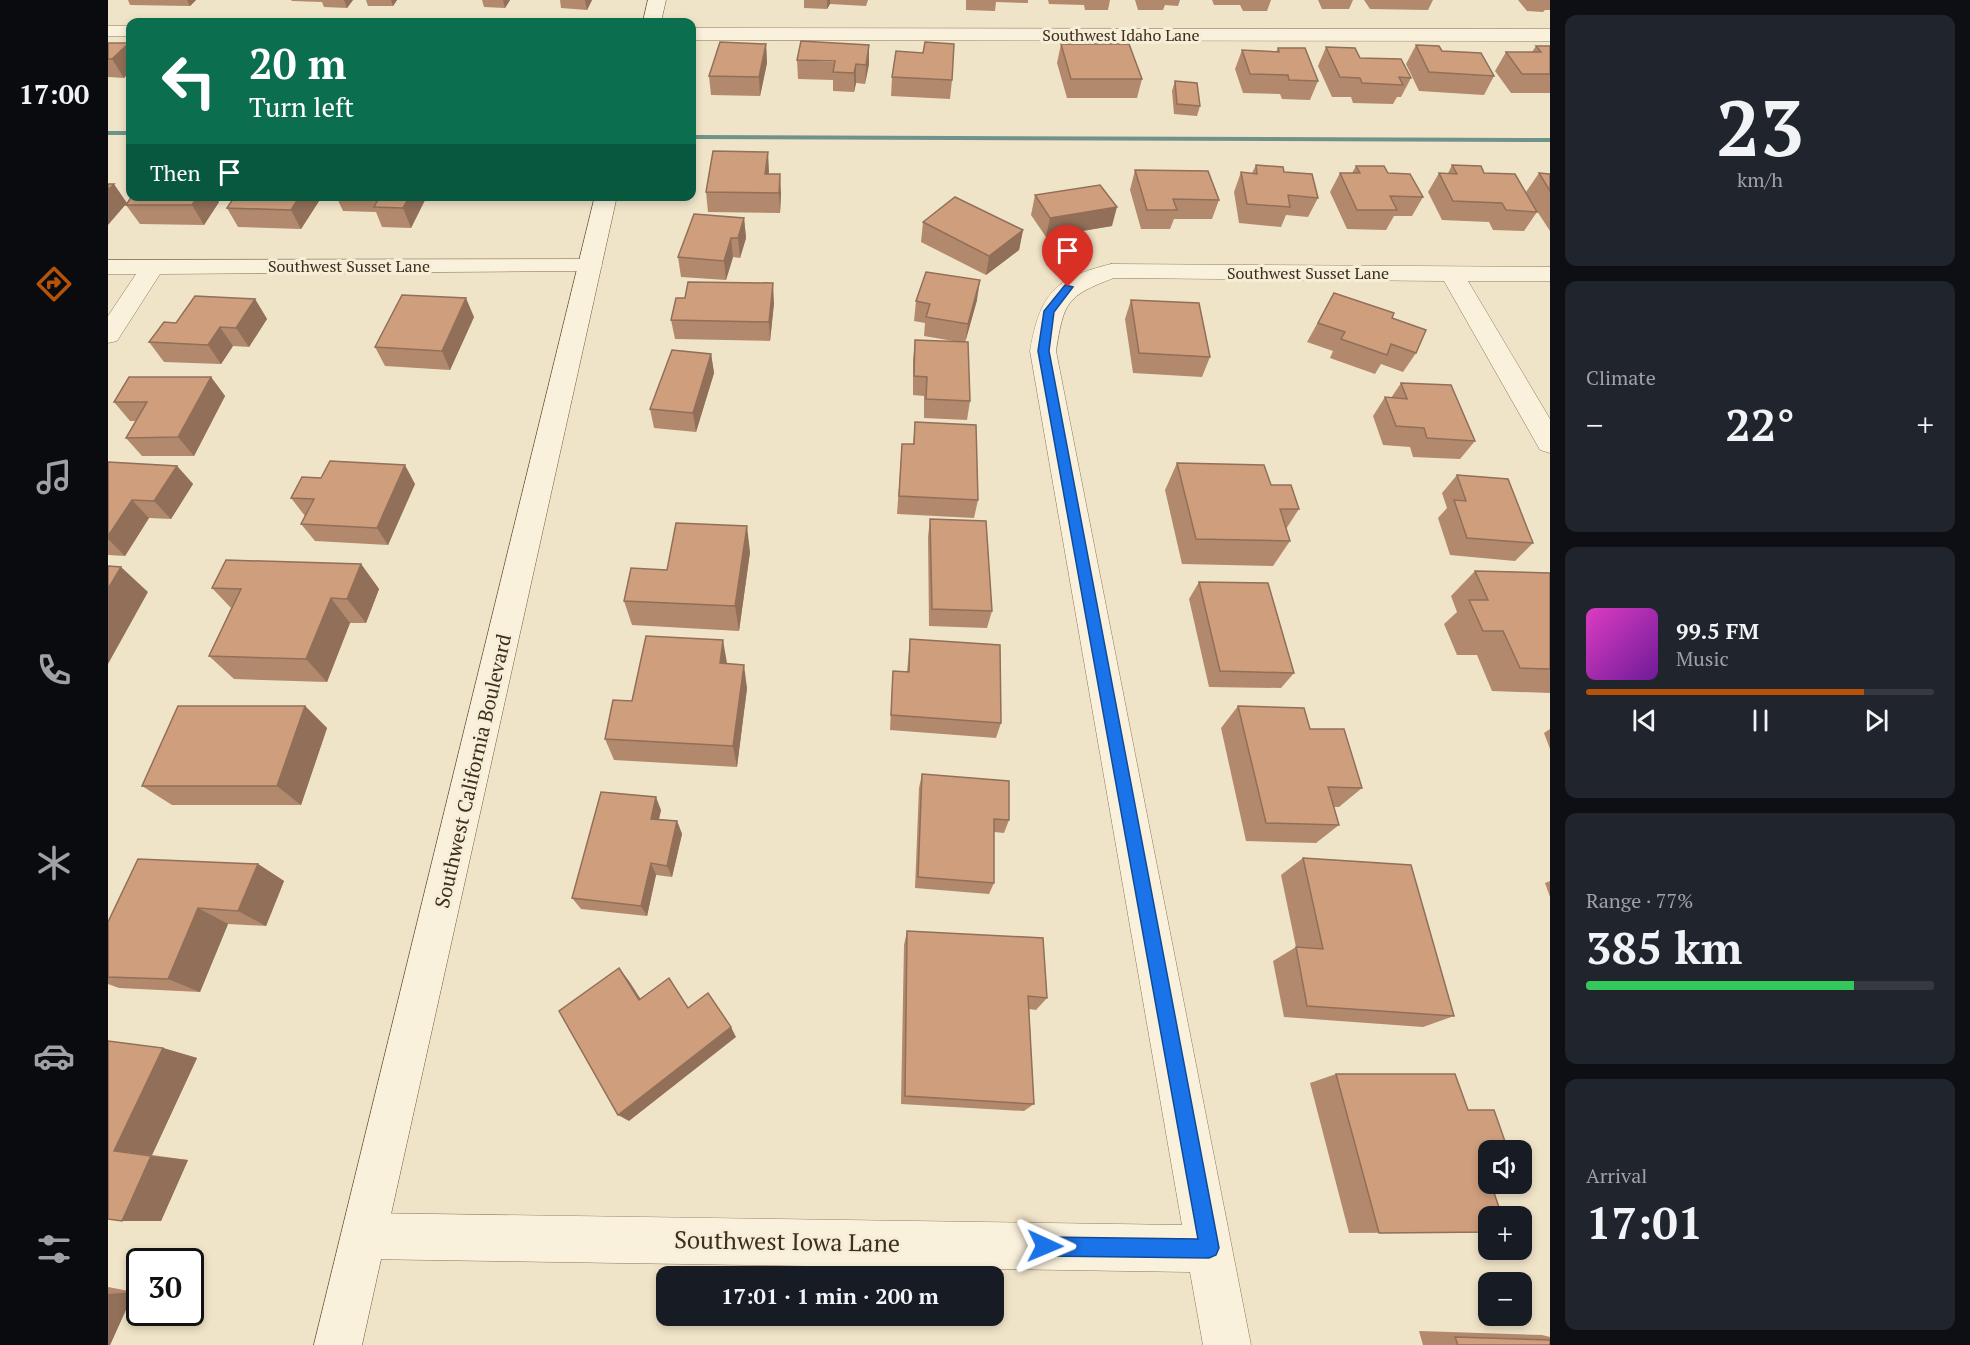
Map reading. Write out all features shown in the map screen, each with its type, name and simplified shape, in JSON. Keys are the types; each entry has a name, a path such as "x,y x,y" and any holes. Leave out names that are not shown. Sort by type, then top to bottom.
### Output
{"street":[{"path":"653,18 657,0"},
{"path":"108,31 126,31"},
{"name":"Southwest Idaho Lane","path":"696,34 1550,35"},
{"name":"Southwest California Boulevard","path":"338,1345 605,201"},
{"name":"Southwest Susset Lane","path":"108,267 590,266"},
{"path":"108,335 153,267"},
{"name":"Southwest Susset Lane","path":"1209,1248 1043,351 1049,311 1068,287 1111,272 1550,274"},
{"path":"1452,274 1550,443"},
{"name":"Southwest Iowa Lane","path":"365,1236 1209,1248"},
{"path":"1209,1248 1227,1345"}],"building":[{"path":"801,41 869,45 866,65 856,64 854,73 833,72 835,61 797,60"},
{"path":"720,42 766,44 759,77 709,76"},
{"path":"925,42 954,44 952,80 892,77 896,51 923,53"},
{"path":"108,43 126,43 126,46 112,59 108,59"},
{"path":"1061,44 1129,44 1142,79 1071,79"},
{"path":"1416,45 1439,46 1442,51 1481,53 1494,76 1429,72"},
{"path":"1536,46 1550,46 1550,74 1522,74 1506,52 1541,52"},
{"path":"1326,47 1355,48 1360,58 1401,59 1411,78 1399,77 1403,85 1362,83 1360,78 1340,77"},
{"path":"1278,48 1305,48 1318,81 1289,80 1288,75 1250,74 1242,50 1279,52"},
{"path":"1175,81 1197,83 1200,106 1177,104"},
{"path":"713,151 768,152 765,174 780,174 779,193 706,192"},
{"path":"1256,165 1283,167 1284,172 1312,174 1318,198 1288,195 1290,207 1247,204 1241,172 1257,174"},
{"path":"1452,165 1481,166 1484,173 1515,174 1537,212 1506,210 1502,203 1453,201 1439,173 1457,174"},
{"path":"1356,166 1384,166 1388,173 1410,174 1423,197 1390,196 1397,210 1357,210 1340,173 1360,173"},
{"path":"1135,170 1208,171 1219,200 1173,199 1177,210 1147,210"},
{"path":"1539,173 1550,174 1550,191"},
{"path":"1100,185 1117,207 1050,218 1035,195"},
{"path":"955,197 1023,230 989,256 923,222"},
{"path":"129,201 195,201 192,205 126,205"},
{"path":"232,201 297,201 291,210 227,208"},
{"path":"377,201 407,201 403,208 374,207"},
{"path":"694,214 744,218 738,238 731,238 724,261 678,257"},
{"path":"926,272 980,280 968,324 926,317 930,304 916,301"},
{"path":"688,282 773,283 769,322 671,320 676,298 685,298"},
{"path":"1334,293 1394,313 1392,318 1426,330 1416,353 1391,344 1387,355 1341,339 1345,332 1318,323"},
{"path":"402,295 466,298 442,351 375,347"},
{"path":"195,296 255,299 236,328 220,327 208,345 149,342 164,322 176,323"},
{"path":"1131,300 1199,303 1210,357 1139,353"},
{"path":"915,340 968,342 970,401 926,399 927,377 914,376"},
{"path":"672,350 711,354 693,413 650,409"},
{"path":"129,377 211,377 178,437 126,438 147,402 114,402"},
{"path":"1401,383 1451,385 1475,441 1427,438 1424,428 1396,426 1385,397 1407,399"},
{"path":"915,422 976,425 978,500 899,496 902,444 914,444"},
{"path":"330,461 405,465 377,528 301,524 314,499 291,498 302,477 321,478"},
{"path":"108,462 177,466 154,501 132,500 108,536"},
{"path":"1177,463 1264,465 1271,485 1291,485 1299,509 1280,509 1290,541 1196,539"},
{"path":"1457,475 1508,479 1533,543 1467,538 1454,500 1466,501"},
{"path":"930,519 986,521 992,611 932,609"},
{"path":"676,523 747,526 735,606 624,601 631,568 667,570"},
{"path":"226,560 361,564 347,599 331,598 306,659 209,656 241,589 212,588"},
{"path":"108,566 121,567 108,589"},
{"path":"1475,571 1550,573 1550,669 1520,668 1503,631 1483,631 1469,600 1488,600"},
{"path":"1199,582 1268,583 1294,673 1220,671"},
{"path":"646,636 723,640 720,663 744,665 733,746 605,739 613,700 632,701"},
{"path":"910,639 1000,645 1001,723 891,715 893,671 909,672"},
{"path":"178,706 305,706 277,786 142,786"},
{"path":"1238,706 1304,708 1310,729 1344,729 1362,788 1328,787 1339,825 1266,823"},
{"path":"922,774 1009,781 1009,820 994,819 994,883 918,877"},
{"path":"601,792 656,797 651,819 677,821 667,866 651,863 641,906 572,898"},
{"path":"1303,858 1411,865 1454,1016 1307,1006 1296,947 1323,949"},
{"path":"138,859 258,864 238,911 198,908 168,979 108,977 108,922"},
{"path":"907,931 1043,938 1047,998 1028,996 1034,1104 905,1096"},
{"path":"619,968 639,1000 669,978 688,1008 708,993 731,1027 618,1115 559,1011"},
{"path":"108,1041 163,1048 114,1151 151,1156 122,1221 108,1219"},
{"path":"1336,1074 1455,1074 1468,1110 1494,1110 1504,1140 1478,1140 1478,1194 1494,1194 1499,1206 1478,1206 1478,1232 1379,1233"},
{"path":"1455,1337 1550,1340 1550,1345 1458,1345"}],"waterway":[{"path":"108,133 126,133"},
{"path":"696,137 1550,140"}],"route":[{"path":"1045,1246 1209,1248 1043,351 1049,311 1068,287"}]}
